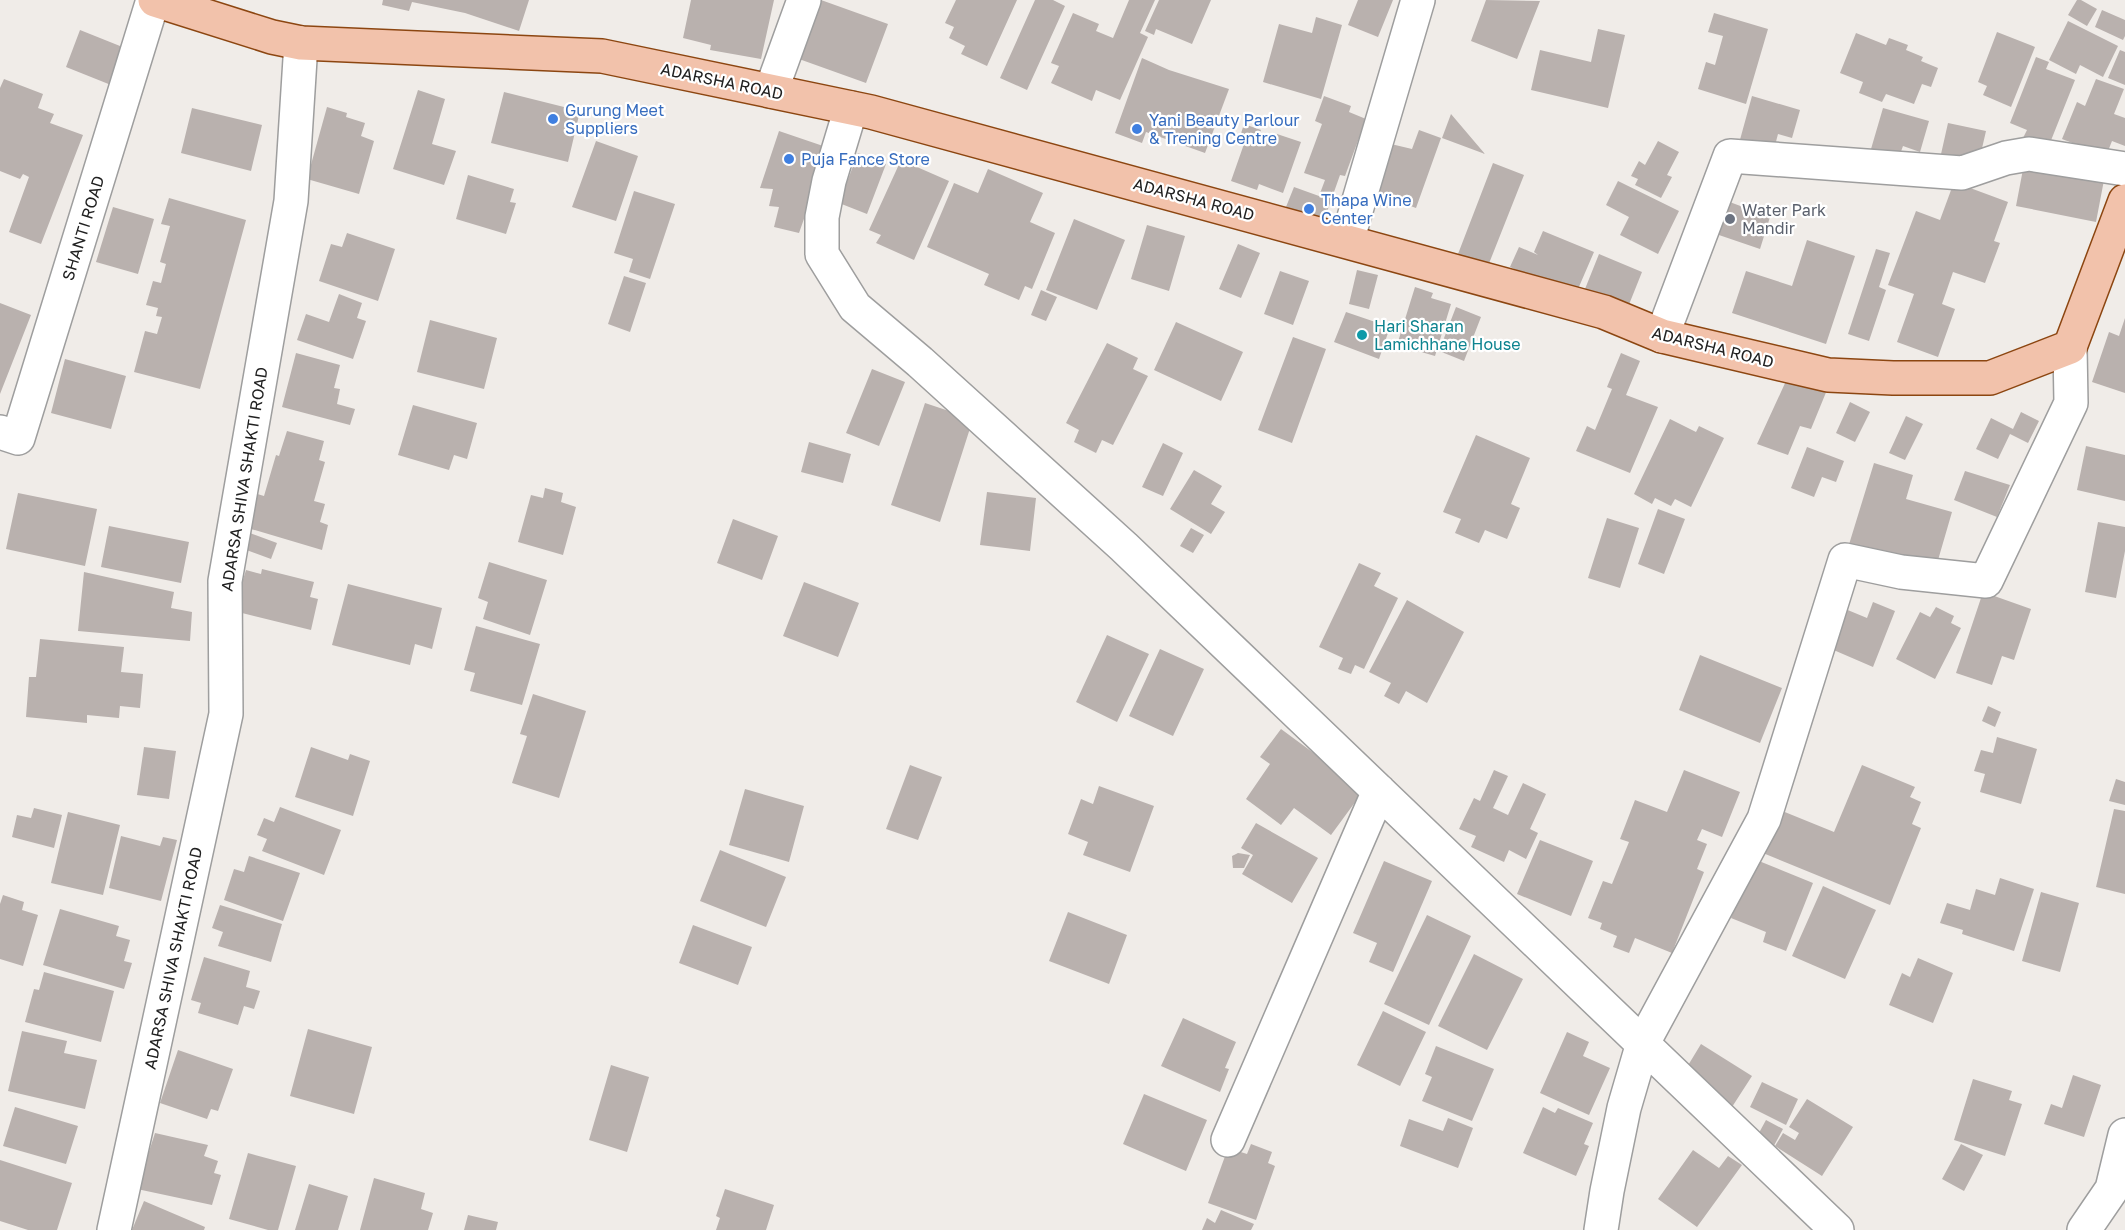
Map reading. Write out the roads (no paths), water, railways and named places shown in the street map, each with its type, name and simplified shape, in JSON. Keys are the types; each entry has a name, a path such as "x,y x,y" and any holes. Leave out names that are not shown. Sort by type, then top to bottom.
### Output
{"main road":[{"name":"ADARSHA ROAD","path":"154,0 272,37 301,43 602,56 851,108 1604,312 1662,336 1828,375 1990,378 2070,347"},
{"path":"2070,347 2125,201"}],"street":[{"name":"SHANTI ROAD","path":"0,432 18,438 154,0"},
{"path":"771,91 804,0"},
{"path":"1347,241 1418,0"},
{"name":"ADARSA SHIVA SHAKTI ROAD","path":"114,1230 226,714 225,581 291,201 301,43"},
{"path":"851,108 829,181 822,218 822,254 855,307 920,362 1124,547 1837,1230"},
{"path":"1662,336 1730,156 1962,173 2006,158 2029,154 2125,169"},
{"path":"1601,1230 1624,1108 1643,1043 1764,819 1845,560 1901,572 1986,581 2071,403 2070,347"},
{"path":"1228,1140 1379,791"},
{"path":"2084,1230 2112,1189 2125,1135"}],"place":[{"name":"Gurung Meet Suppliers","path":"553,119"},
{"name":"Yani Beauty Parlour & Trening Centre","path":"1137,129"},
{"name":"Puja Fance Store","path":"789,159"},
{"name":"Thapa Wine Center","path":"1309,209"},
{"name":"Water Park Mandir","path":"1730,219"},
{"name":"Hari Sharan Lamichhane House","path":"1362,335"}]}
